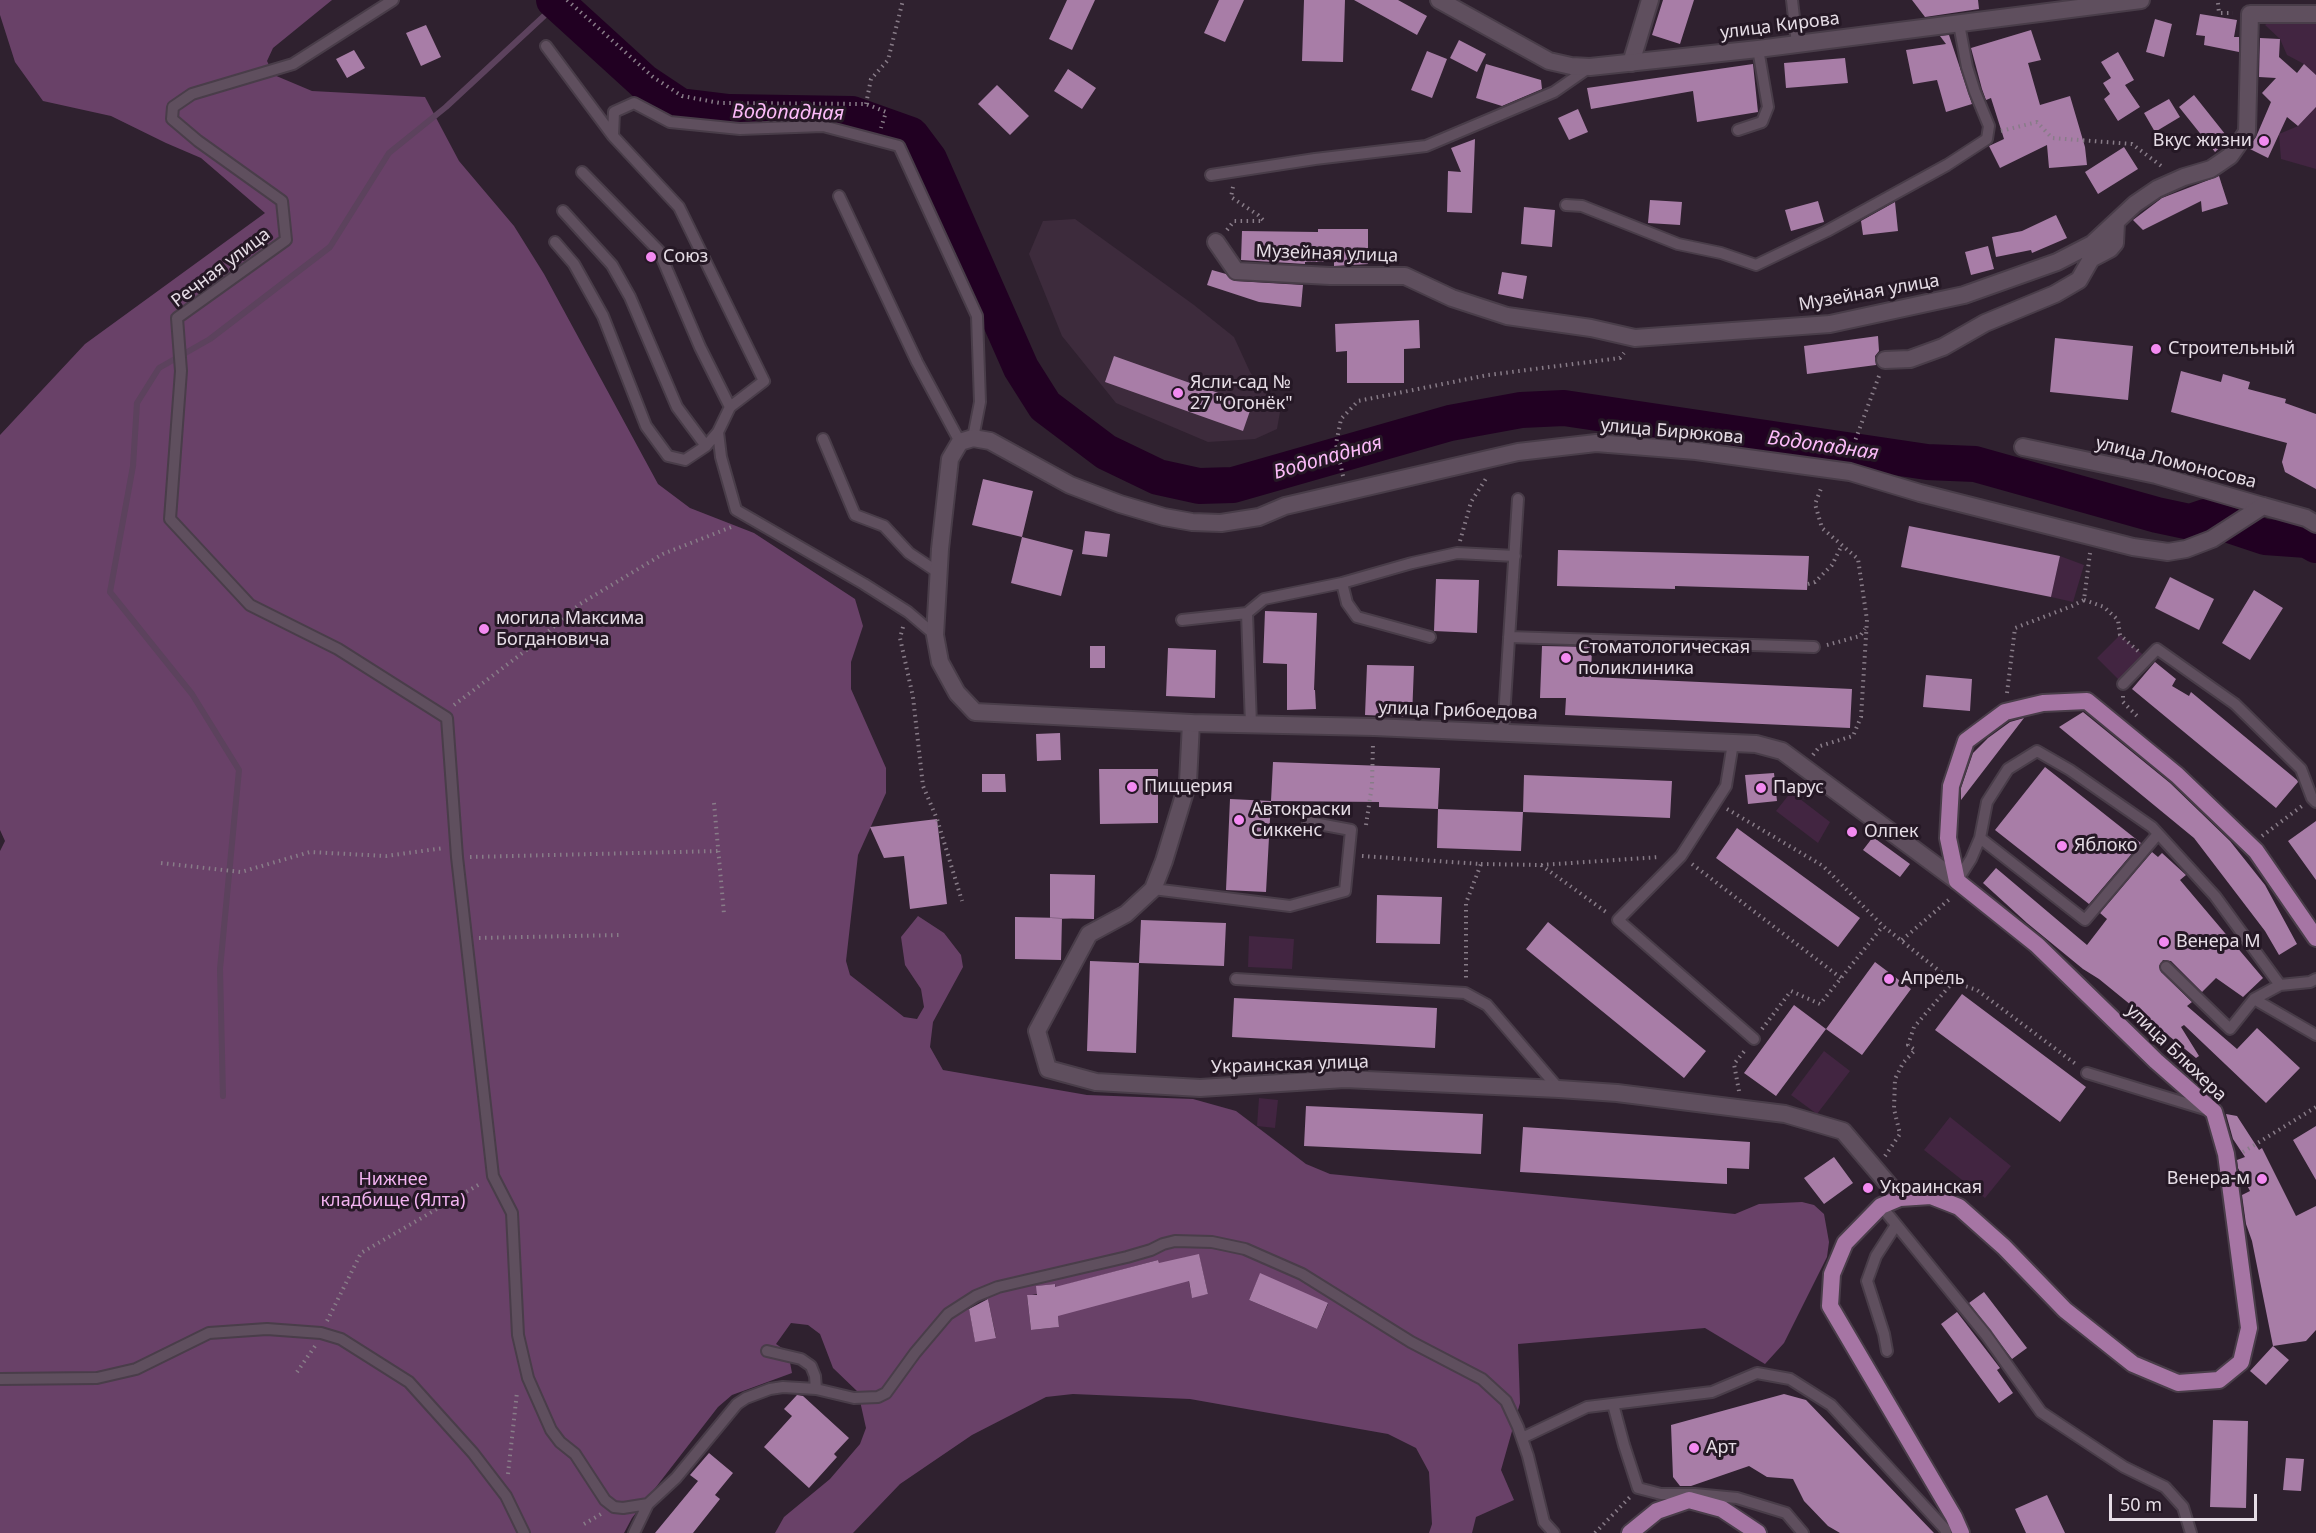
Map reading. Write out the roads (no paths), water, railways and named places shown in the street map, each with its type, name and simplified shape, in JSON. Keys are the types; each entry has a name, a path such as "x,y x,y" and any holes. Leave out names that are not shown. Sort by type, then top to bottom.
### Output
{"main road":[{"path":"1957,881 1948,838 1951,786 1966,741 2005,712 2043,704 2087,701 2177,775 2256,851 2316,939"},
{"name":"улица Блюхера","path":"1957,881 2037,945 2156,1061 2214,1112 2228,1162 2249,1328 2241,1362 2219,1380 2178,1383 2133,1364 2066,1310 2004,1247 1959,1207 1930,1196 1900,1198 1881,1206 1845,1243 1832,1274 1830,1306 1954,1517 1960,1533"},
{"path":"1630,1533 1657,1510 1689,1500 1722,1509 1758,1533"}],"street":[{"name":"улица Кирова","path":"1439,0 1549,61 1571,66 1631,63 1797,44 2141,0"},
{"path":"1631,63 1650,0"},
{"name":"Музейная улица","path":"1216,242 1236,271 1330,276 1405,276 1452,298 1507,316 1591,328 1635,338 1830,324 1964,296 2057,262 2092,244 2135,204 2157,189 2178,179 2211,169 2230,156 2247,132 2250,14 2316,14"},
{"path":"1885,360 1910,359 1943,347 1985,323 2055,294 2079,280 2091,259 2110,249 2115,243 2116,223"},
{"path":"935,635 950,459 967,440"},
{"name":"улица Бирюкова","path":"967,440 990,441 1070,485 1131,507 1164,517 1192,522 1221,523 1259,517 1285,506 1518,452 1596,443 1696,451 1850,472 1920,493 2093,537 2133,547 2168,552 2186,549 2212,539 2262,506"},
{"name":"улица Ломоносова","path":"2023,447 2156,475 2306,518 2316,524"},
{"name":"улица Грибоедова","path":"935,635 940,662 957,693 975,712 1191,723 1374,727 1756,744 1782,751 1957,881"},
{"name":"Украинская улица","path":"1191,723 1188,782 1153,889 1126,914 1089,934 1037,1031 1048,1069 1096,1082 1200,1088 1345,1079 1559,1089 1617,1093 1785,1114 1844,1131 1900,1198"}],"lane":[{"name":"Речная улица","path":"393,0 293,64 192,94 173,107 172,119 198,141 282,201 286,240 177,318 182,371 170,519 250,605 338,649 444,716 493,1176 512,1213 518,1335 528,1378 551,1430 560,1442 575,1454 605,1500 614,1507 623,1508 648,1504"},
{"path":"1792,0 1797,44"},
{"path":"1566,205 1582,206 1678,244 1721,253 1756,265 1827,231 1985,142 1989,135 1989,126 1974,92 1959,24"},
{"path":"546,46 613,136 680,207 764,381 730,407 718,432 706,446 685,460 668,456 646,426 603,316 574,264 555,242"},
{"path":"1738,130 1762,122 1768,108 1758,48"},
{"path":"1211,176 1315,159 1426,146 1554,92 1590,66"},
{"path":"613,136 614,112 634,103 670,122 740,129 823,126 899,146 977,316 980,402 967,440"},
{"path":"582,172 659,250 700,347 730,407"},
{"path":"839,196 917,362 967,440"},
{"path":"563,211 612,265 630,297 677,407 706,446"},
{"path":"718,432 736,510 864,584 908,612 935,635"},
{"path":"823,439 855,515 884,526 909,553 939,573"},
{"path":"1503,733 1518,499"},
{"path":"1182,620 1247,613 1264,599 1342,583 1457,553 1515,556"},
{"path":"1342,583 1347,603 1356,617 1430,637"},
{"path":"1247,613 1251,724"},
{"path":"1509,637 1814,648"},
{"path":"2123,684 2157,649 2235,704 2301,769 2314,800"},
{"path":"1733,743 1726,786 1716,802 1680,856 1618,920 1754,1039"},
{"path":"1957,881 1971,859 1980,838 1987,802 2007,770 2037,751 2070,770 2158,834 2215,896 2280,985"},
{"path":"1153,889 1290,906 1345,891 1350,830 1308,822"},
{"path":"1980,838 2085,920 2158,834"},
{"path":"2166,967 2230,1029 2254,999 2280,985 2310,982 2316,979"},
{"path":"1236,979 1466,993 1487,1005 1559,1089"},
{"path":"2254,999 2316,1035"},
{"path":"2087,1072 2214,1112"},
{"path":"1881,1206 1986,1335 2041,1412 2124,1467 2165,1487 2183,1507 2191,1533"},
{"path":"1887,1351 1867,1281 1876,1256 1896,1225"},
{"path":"634,1533 648,1504 676,1478 737,1404 746,1398 783,1387 816,1389 854,1398 878,1396 886,1393 915,1353 948,1314 976,1296 998,1287 1127,1257 1169,1243 1212,1242 1245,1249 1302,1274 1411,1342 1482,1379 1506,1401 1522,1438 1544,1522 1554,1533"},
{"path":"0,1379 97,1378 136,1369 209,1334 267,1329 322,1333 341,1339 409,1382 473,1453 506,1496 524,1533"},
{"path":"766,1351 801,1359 811,1366 816,1389"},
{"path":"1522,1438 1587,1407 1712,1392 1756,1373 1790,1379 1831,1405 1946,1529 1946,1533"},
{"path":"1614,1404 1638,1488 1661,1494 1737,1498 1786,1513 1803,1533"}],"waterway":[{"name":"Водопадная","path":"554,0 644,82 680,106 729,112 852,114 911,135 929,159 1021,368 1045,406 1106,452 1158,477 1199,486 1233,485 1450,423 1521,410 1564,408 1927,462 1975,464 2157,515 2190,522 2205,517 2265,537 2307,540 2316,545"},
{"path":"223,1096 220,969 239,770 192,694 110,592 133,466 137,403 159,368 210,339 330,247 389,153 446,107 558,3"}],"place":[{"name":"Вкус жизни","path":"2264,141"},
{"name":"Союз","path":"651,257"},
{"name":"Строительный","path":"2156,349"},
{"name":"Ясли-сад № 27 \"Огонёк\"","path":"1178,393"},
{"name":"могила Максима Богдановича","path":"484,629"},
{"name":"Стоматологическая поликлиника","path":"1566,658"},
{"name":"Пиццерия","path":"1132,787"},
{"name":"Парус","path":"1761,788"},
{"name":"Автокраски Сиккенс","path":"1239,820"},
{"name":"Олпек","path":"1852,832"},
{"name":"Яблоко","path":"2062,846"},
{"name":"Венера М","path":"2164,942"},
{"name":"Апрель","path":"1889,979"},
{"name":"Венера-м","path":"2262,1179"},
{"name":"Украинская","path":"1868,1188"},
{"name":"Арт","path":"1694,1448"}],"park label":[{"name":"Нижнее кладбище (Ялта)","path":"393,1190"}]}
